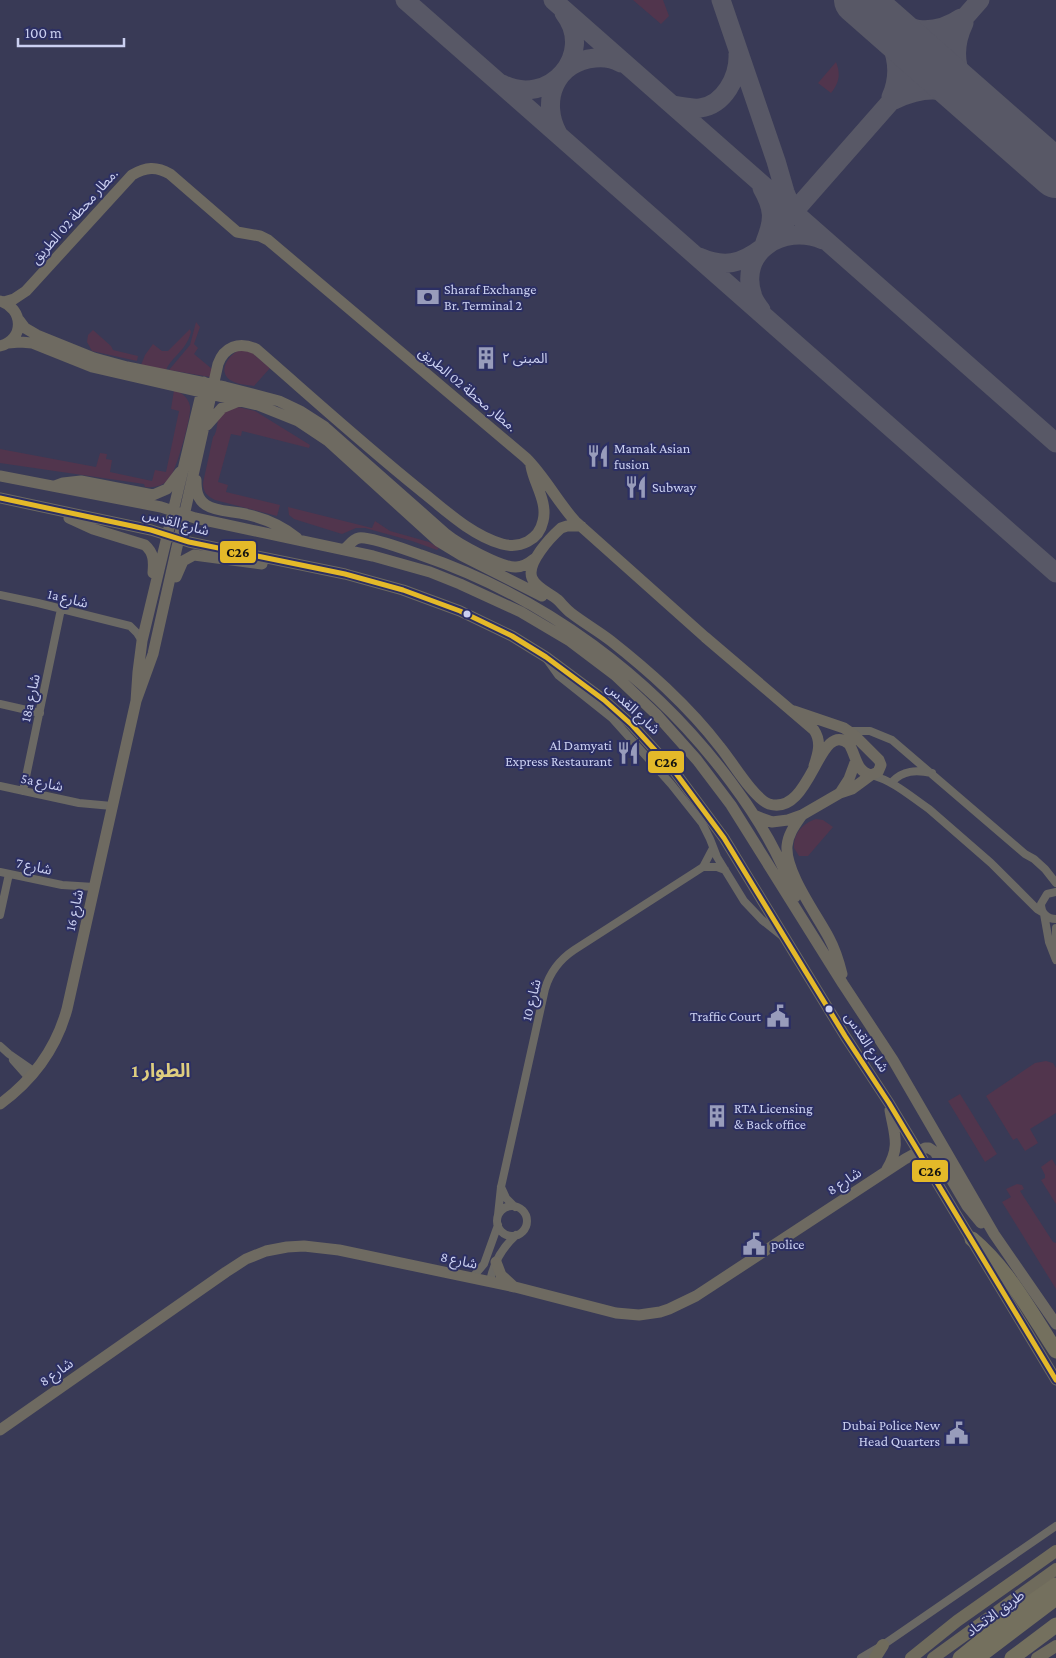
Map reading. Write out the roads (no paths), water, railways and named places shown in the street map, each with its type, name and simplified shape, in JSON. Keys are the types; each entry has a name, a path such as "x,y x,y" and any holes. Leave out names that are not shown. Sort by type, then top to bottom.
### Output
{"highway":[{"path":"972,1239 988,1252 1056,1352"},
{"path":"960,1658 1012,1616 1056,1585"},
{"name":"طريق الاتحاد","path":"977,1658 1056,1598"},
{"path":"993,1658 1056,1610"},
{"path":"1012,1658 1056,1625"}],"main road":[{"path":"911,1658 957,1620 1056,1551"},
{"name":"طريق الاتحاد","path":"933,1658 1056,1569"},
{"path":"876,1658 883,1645"},
{"path":"1038,1658 1056,1646"}],"street":[{"name":"مطار محطة 02 الطريق.","path":"1,301 14,299 26,291 132,175 146,168 162,170 170,174 236,232 260,236 268,240 530,462 565,509 581,526 817,735 819,749 814,766"},
{"path":"1,301 12,307 25,328 37,335 94,358 208,388 278,401 310,417 326,428 446,534 463,546 511,567 522,566 534,559 561,528 581,526"},
{"path":"4,345 17,333 19,320"},
{"path":"4,345 20,342 32,343 92,367 179,388 208,388 280,412 312,429 328,441 445,546 532,590 570,612 629,655 674,695 709,733 762,800 770,804 780,805 794,799 801,792 827,746 836,740 842,740 849,744 861,771 892,782 952,824 1037,909 1049,918 1056,919"},
{"path":"179,513 190,465 196,414 220,359 233,346 244,345 256,349 371,450 445,510 469,528 502,544 519,545 527,542 534,537 543,522 543,505 530,462"},
{"path":"179,388 190,398 196,414"},
{"path":"54,487 63,483 81,481 148,494 158,494 170,486 190,465 204,428 208,388"},
{"path":"204,428 216,412 241,400"},
{"path":"190,465 198,494 205,504 218,509 244,513 273,522 298,539"},
{"name":"شارع القدس","path":"0,476 179,513 398,562 460,584 521,612 546,626 615,675 656,714 696,760 731,805 893,1060 994,1234 1056,1324"},
{"name":"شارع القدس","path":"0,498 151,530 179,540 374,582 432,600 512,636 546,657 604,700 632,725 675,772 698,800 724,838 845,1036 919,1151 992,1276 1056,1380"},
{"path":"52,510 94,529 145,545 153,555 154,562 152,602"},
{"name":"شارع 16","path":"136,701 142,641 167,536 179,513"},
{"name":"شارع 16","path":"0,1104 32,1075 52,1049 63,1023 136,701 151,663 165,604 179,540 179,513"},
{"path":"345,549 355,539 362,537 407,550 448,565 495,585 540,610 606,654 659,699 707,750 756,816 778,856 800,915"},
{"path":"165,604 181,564 190,556 199,555 253,563 284,562"},
{"path":"534,559 531,572 534,582 557,599 570,612"},
{"path":"448,565 460,584"},
{"name":"1a شارع","path":"0,595 130,626"},
{"name":"18a شارع","path":"24,791 61,609"},
{"path":"521,612 540,610"},
{"path":"142,641 130,626 147,620"},
{"path":"546,657 558,674 612,718 672,784 702,822 725,870 749,907 783,936"},
{"path":"0,704 40,713"},
{"path":"756,816 776,822 802,815 840,793 852,789 880,770 880,763 850,732 826,721 790,710"},
{"path":"850,732 870,731 883,735 904,749 1025,854 1029,862 1040,872 1053,881"},
{"path":"840,793 849,779 856,760"},
{"path":"892,782 899,774 913,772 932,773"},
{"name":"5a شارع","path":"0,786 111,809"},
{"path":"802,815 790,834 787,855 804,896 832,945 839,962 843,984"},
{"name":"شارع 10","path":"498,1215 501,1187 548,980 558,962 582,944 703,867 713,848"},
{"path":"703,867 712,866 725,870"},
{"name":"شارع 7","path":"0,872 93,891"},
{"path":"0,915 9,874"},
{"path":"1056,892 1048,893 1041,904 1049,942 1056,960"},
{"path":"1056,928 1056,947"},
{"path":"0,1046 32,1075"},
{"path":"886,1171 894,1156 896,1144 889,1103"},
{"path":"919,1151 929,1148 935,1152 967,1206 976,1218 994,1234"},
{"name":"شارع 8","path":"0,1430 226,1272 246,1260 266,1252 286,1247 322,1247 513,1286 605,1311 650,1314 670,1309 683,1303 761,1248 919,1151"},
{"path":"490,1282 496,1262 504,1247 524,1229 526,1222 525,1214 506,1198 501,1187"},
{"path":"472,1278 484,1264 498,1225 498,1215 505,1208 515,1207"},
{"path":"498,1225 503,1233 516,1235"},
{"path":"496,1262 501,1275 513,1286"},
{"path":"861,1658 883,1645 1056,1526"}],"place":[{"name":"Sharaf Exchange Br. Terminal 2","path":"428,297"},
{"name":"المبنى ٢","path":"486,358"},
{"name":"Mamak Asian fusion","path":"598,456"},
{"name":"Subway","path":"636,487"},
{"name":"Al Damyati Express Restaurant","path":"628,753"},
{"name":"Traffic Court","path":"778,1016"},
{"name":"RTA Licensing & Back office","path":"717,1116"},
{"name":"police","path":"754,1244"},
{"name":"Dubai Police New Head Quarters","path":"957,1433"}],"district":[{"name":"الطوار 1","path":"161,1070"}]}
